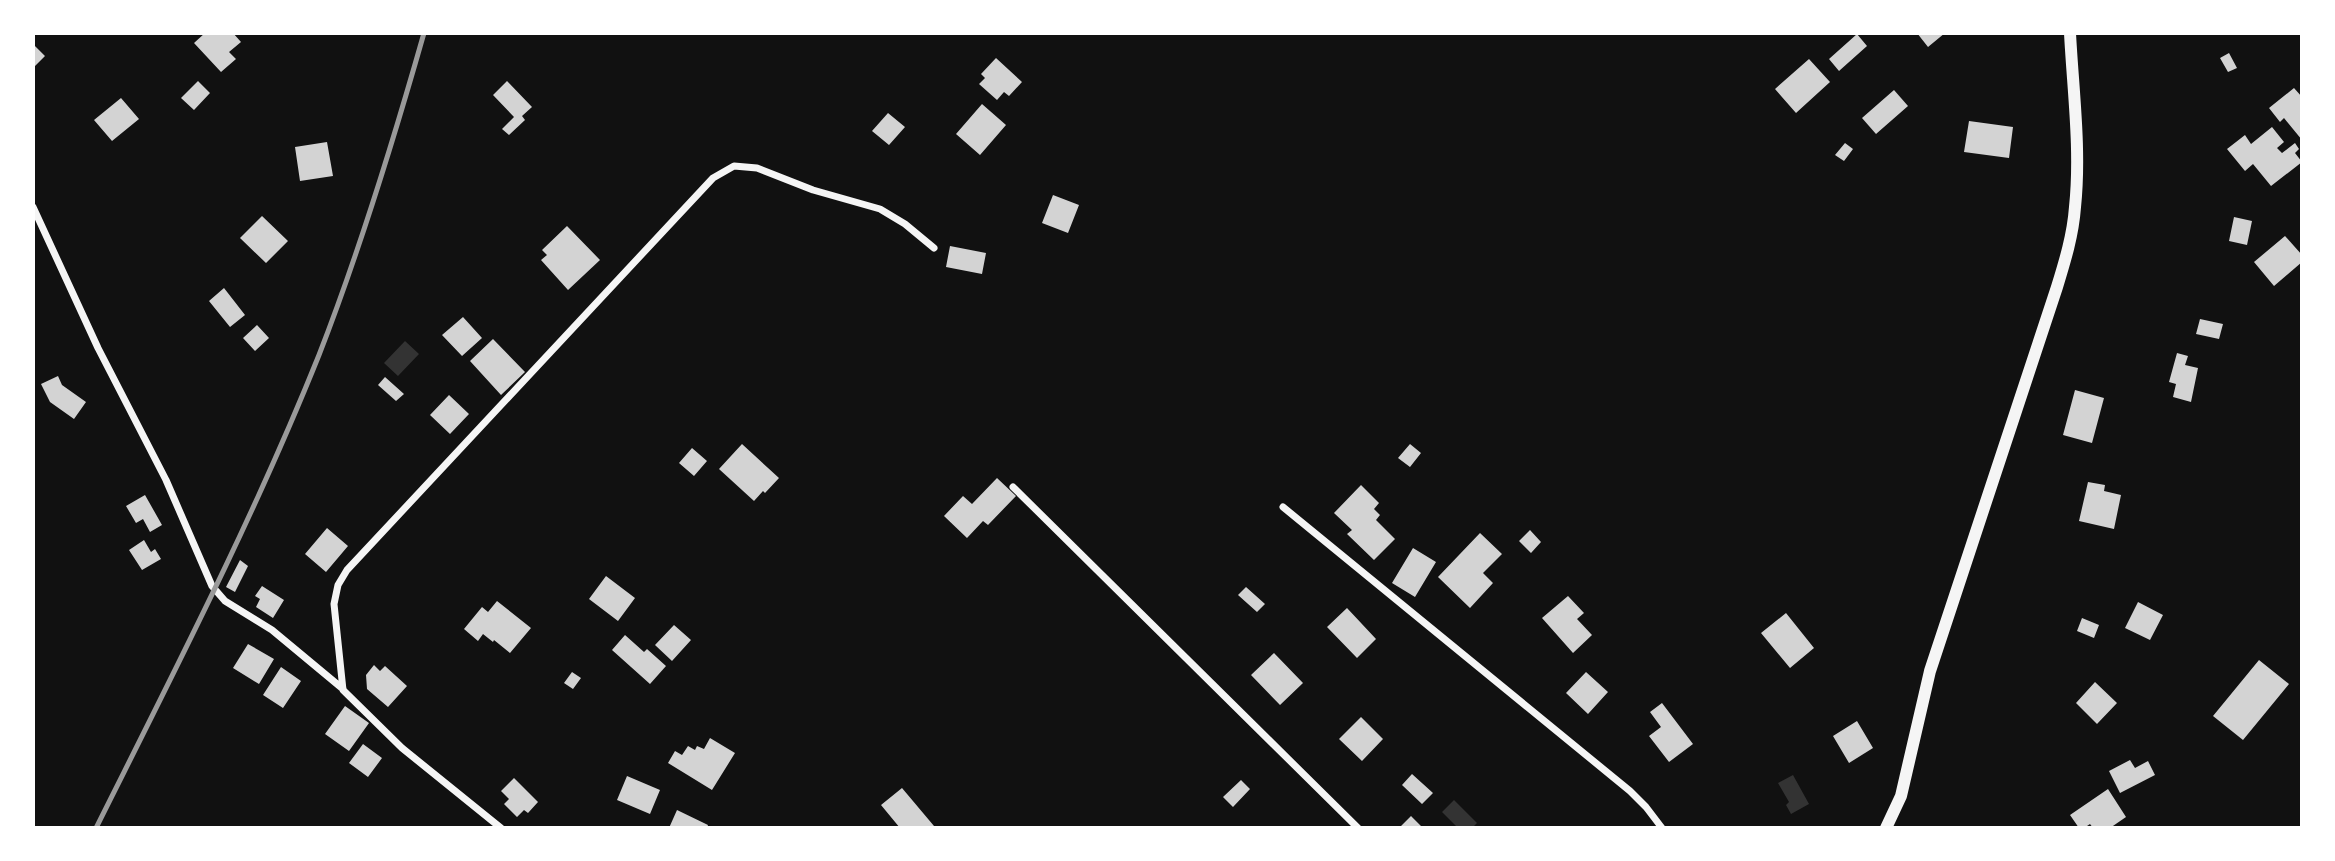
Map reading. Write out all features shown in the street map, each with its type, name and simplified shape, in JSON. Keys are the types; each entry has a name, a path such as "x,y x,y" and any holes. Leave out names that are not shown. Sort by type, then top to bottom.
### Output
{"main road":[{"path":"1886,828 1901,796 1930,671 2070,241 2077,175 2070,33"}],"street":[{"path":"343,690 334,604 338,585 347,570 717,175 734,166 753,167 813,190 880,209 899,220 934,248"},
{"path":"33,207 98,348 171,490 212,586 225,601 272,631 343,690 402,748 501,828"},
{"path":"1013,487 1358,828"},
{"path":"1283,507 1625,786 1662,828"}],"shaded area":[{"path":"405,341 419,354 398,376 384,363"},
{"path":"1793,775 1809,804 1791,814 1786,805 1789,802 1778,783"},
{"path":"1454,800 1477,823 1472,828 1458,828 1442,812"}],"building":[{"path":"205,33 233,33 241,42 229,52 236,59 221,72 194,43"},
{"path":"1917,33 1945,33 1928,47"},
{"path":"1857,34 1867,46 1839,71 1829,59"},
{"path":"33,44 45,56 33,68"},
{"path":"2229,53 2237,68 2228,72 2220,58"},
{"path":"996,58 1022,82 1009,96 1004,92 997,100 979,84 985,78 981,74"},
{"path":"1809,59 1830,82 1796,113 1775,89"},
{"path":"198,81 210,93 194,110 181,98"},
{"path":"507,81 532,107 522,116 525,120 509,135 502,129 514,117 493,95"},
{"path":"2294,88 2302,97 2302,140 2284,118 2280,122 2269,108"},
{"path":"1894,90 1908,106 1876,134 1862,118"},
{"path":"121,98 139,119 112,141 94,120"},
{"path":"982,104 1006,125 980,155 956,134"},
{"path":"888,113 905,127 889,145 872,131"},
{"path":"1969,121 2013,127 2009,158 1964,152"},
{"path":"2272,127 2284,142 2277,148 2282,153 2295,143 2299,149 2295,153 2302,162 2271,186 2253,164 2245,171 2227,149 2245,135 2251,144"},
{"path":"327,142 333,176 300,181 295,147"},
{"path":"1845,143 1853,149 1844,161 1835,155"},
{"path":"1053,195 1079,205 1068,233 1042,223"},
{"path":"262,216 288,241 266,263 240,238"},
{"path":"2234,217 2252,221 2247,245 2229,241"},
{"path":"567,226 600,260 568,290 541,260 547,255 542,250"},
{"path":"2285,236 2302,255 2302,262 2274,286 2254,262"},
{"path":"950,246 986,253 982,274 946,267"},
{"path":"224,288 245,315 230,327 209,301"},
{"path":"463,317 482,338 462,356 442,335"},
{"path":"2200,319 2223,324 2219,339 2196,334"},
{"path":"257,325 269,338 255,351 243,338"},
{"path":"493,339 525,372 501,395 470,361"},
{"path":"2177,353 2188,356 2185,365 2198,368 2191,402 2173,397 2176,384 2169,382"},
{"path":"58,376 62,385 86,402 74,419 50,402 41,384"},
{"path":"385,377 404,394 396,401 378,385"},
{"path":"2075,390 2104,398 2092,443 2063,435"},
{"path":"449,395 469,414 450,434 430,415"},
{"path":"742,444 779,478 754,501 719,469"},
{"path":"1410,444 1421,453 1410,467 1398,458"},
{"path":"692,448 707,461 694,476 679,463"},
{"path":"997,478 1016,496 988,525 983,521 967,538 944,516 963,496 972,504"},
{"path":"2088,482 2105,485 2104,491 2121,495 2114,529 2079,521"},
{"path":"1361,485 1379,503 1374,509 1380,515 1376,520 1395,539 1374,560 1347,534 1352,530 1334,513"},
{"path":"145,495 162,525 150,532 143,519 136,523 126,506"},
{"path":"327,528 348,546 326,572 305,554"},
{"path":"1530,530 1541,542 1531,553 1519,541"},
{"path":"1480,533 1502,554 1483,573 1493,583 1470,608 1438,577"},
{"path":"144,540 151,552 155,549 161,559 142,570 129,550"},
{"path":"1413,548 1436,562 1415,597 1392,583"},
{"path":"240,560 248,566 235,592 226,587"},
{"path":"606,576 635,598 618,621 589,599"},
{"path":"262,586 284,600 273,618 256,607 260,599 255,596"},
{"path":"1246,587 1265,604 1257,612 1238,595"},
{"path":"1568,596 1584,613 1577,619 1592,635 1573,653 1542,618"},
{"path":"497,601 531,628 510,653 483,634 478,641 464,629 482,607 488,612"},
{"path":"2138,602 2163,615 2150,640 2125,628"},
{"path":"1347,608 1376,639 1357,658 1327,627"},
{"path":"1786,613 1814,648 1790,668 1761,633"},
{"path":"2082,618 2099,625 2094,638 2077,631"},
{"path":"674,625 691,640 672,661 655,645"},
{"path":"625,635 644,652 647,649 666,666 650,684 612,650"},
{"path":"248,644 274,659 259,684 233,668"},
{"path":"1274,653 1303,683 1280,705 1251,675"},
{"path":"2259,660 2289,684 2243,740 2213,716"},
{"path":"374,665 380,671 385,666 407,686 388,707 367,689 366,675"},
{"path":"281,667 301,681 283,708 263,695"},
{"path":"572,672 581,678 573,689 564,683"},
{"path":"1586,672 1608,692 1588,714 1566,693"},
{"path":"2095,682 2117,703 2097,724 2076,703"},
{"path":"1662,703 1693,744 1669,762 1649,736 1661,727 1650,712"},
{"path":"345,706 369,723 349,751 325,734"},
{"path":"1361,717 1383,739 1362,761 1339,739"},
{"path":"1857,721 1873,748 1849,763 1833,736"},
{"path":"710,738 735,753 712,790 668,763 675,751 682,755 688,746 695,750 697,746 704,749"},
{"path":"363,744 382,758 368,777 349,763"},
{"path":"2130,760 2135,768 2148,761 2155,775 2120,793 2109,771"},
{"path":"1412,774 1433,793 1422,804 1402,785"},
{"path":"627,776 660,790 650,814 617,800"},
{"path":"514,778 538,802 528,813 524,810 517,817 504,804 509,799 501,791"},
{"path":"1241,780 1250,789 1233,807 1223,797"},
{"path":"902,788 933,828 900,828 881,805"},
{"path":"2108,789 2126,817 2110,828 2093,828 2090,824 2079,828 2070,815"},
{"path":"677,810 708,825 707,828 669,828"},
{"path":"1411,816 1423,828 1399,828"}],"railway":[{"path":"96,828 240,535 319,355 375,196 424,33"}]}
